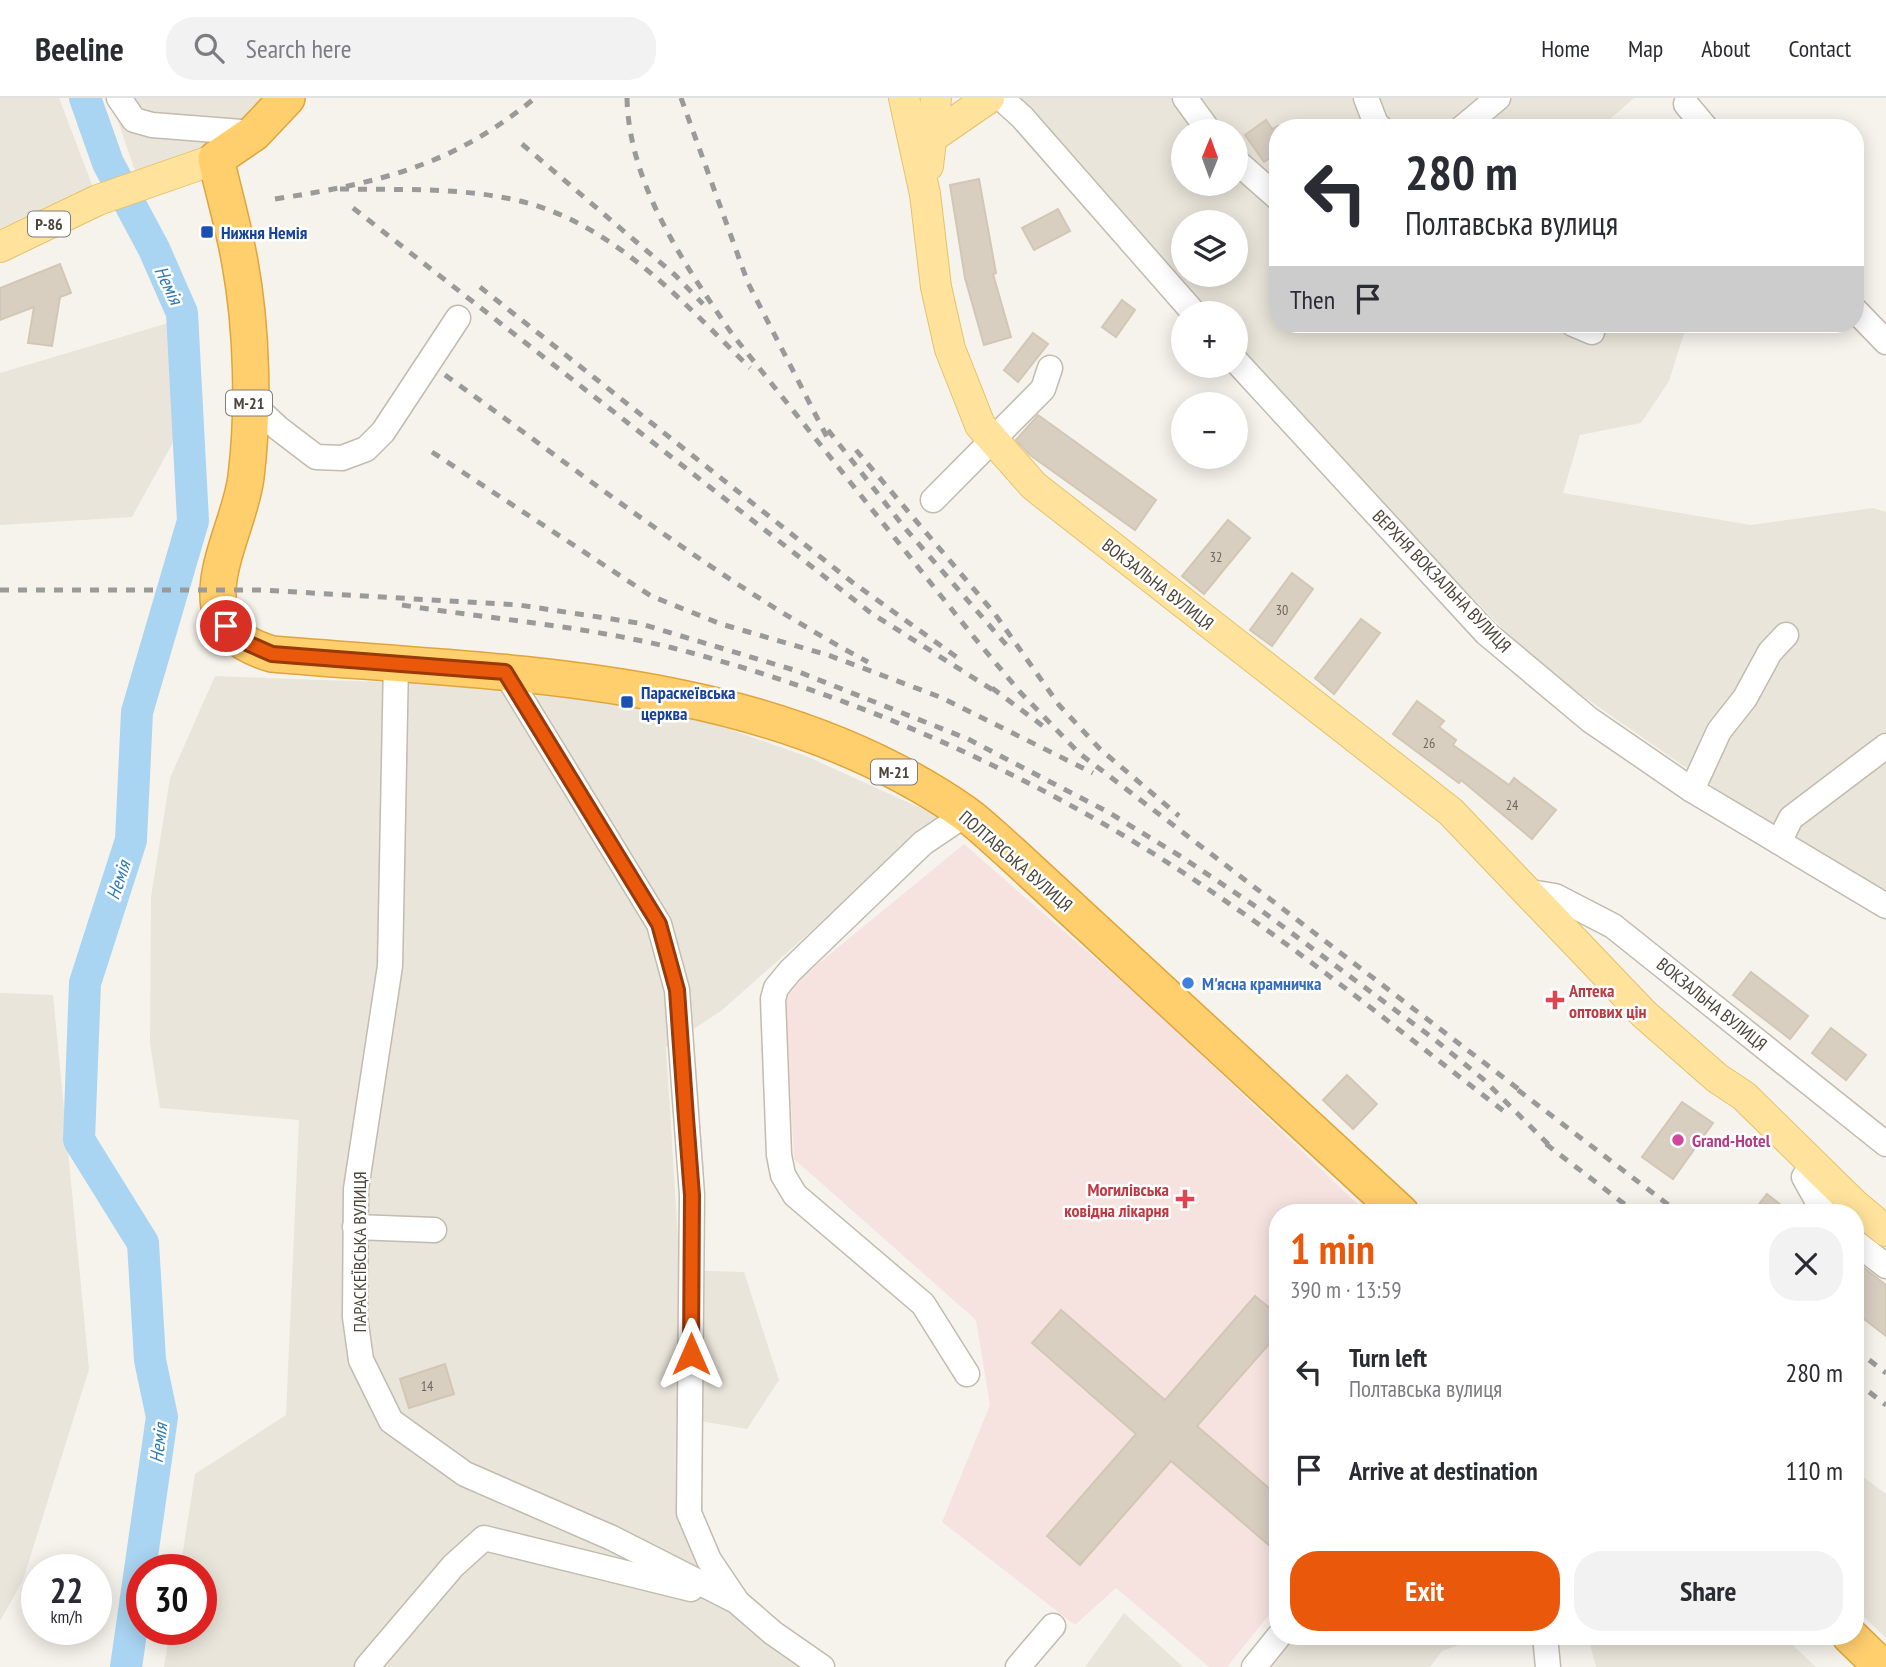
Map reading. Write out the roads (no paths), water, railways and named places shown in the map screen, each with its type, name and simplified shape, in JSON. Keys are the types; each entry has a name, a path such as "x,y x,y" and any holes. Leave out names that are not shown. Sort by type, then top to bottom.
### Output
{"highway":[{"path":"216,159 254,133 287,98"},
{"name":"ПОЛТАВСЬКА ВУЛИЦЯ","path":"216,159 241,264 250,401 246,476 219,582 220,611 226,626 240,640 272,654 505,672 686,698 779,723 863,755 966,814 1391,1204"},
{"path":"1859,1645 1882,1667"}],"main road":[{"name":"ВОКЗАЛЬНА ВУЛИЦЯ","path":"904,98 925,194 936,287 950,349 980,425 992,439 1034,486 1451,812 1644,1014 1717,1078 1744,1096 1854,1204"},
{"name":"ВОКЗАЛЬНА ВУЛИЦЯ","path":"925,194 936,98"},
{"path":"931,138 989,98"},
{"name":"Р-86","path":"0,247 98,200 216,159"},
{"name":"ВОКЗАЛЬНА ВУЛИЦЯ","path":"1717,1078 1756,1129 1835,1204"},
{"name":"ВОКЗАЛЬНА ВУЛИЦЯ","path":"1864,1212 1886,1231"},
{"path":"1864,1230 1886,1248"}],"street":[{"path":"118,98 134,120 152,125 254,133"},
{"path":"1001,98 1183,301"},
{"path":"1185,98 1200,119"},
{"path":"1367,98 1374,119"},
{"path":"1473,119 1498,98"},
{"path":"1686,104 1698,119"},
{"path":"1248,172 1269,190"},
{"path":"250,401 287,436 316,457 342,458 366,449 383,432 458,318"},
{"path":"1864,319 1886,342"},
{"path":"933,500 1042,389 1049,368"},
{"name":"ВЕРХНЯ ВОКЗАЛЬНА ВУЛИЦЯ","path":"1248,374 1486,633 1590,720 1692,790 1886,906"},
{"path":"1692,790 1719,731 1745,698 1770,652 1786,635"},
{"name":"ПАРАСКЕЇВСЬКА ВУЛИЦЯ","path":"396,663 390,966 356,1189 355,1317 361,1360 391,1421 465,1474 612,1538 736,1601 773,1633 822,1667"},
{"path":"505,672 659,924 677,990 692,1195 690,1513 709,1560 736,1601"},
{"path":"1779,842 1791,818 1886,746"},
{"path":"966,814 923,843 828,934 790,971 776,988 773,999 779,1155 783,1175 795,1195 923,1304 967,1374"},
{"name":"ВОКЗАЛЬНА ВУЛИЦЯ","path":"1524,891 1555,896 1613,926 1886,1143"},
{"path":"1804,1177 1819,1204"},
{"path":"355,1227 434,1230"},
{"path":"1864,1249 1886,1266"},
{"path":"367,1667 453,1566 484,1538 736,1601"},
{"path":"1018,1667 1053,1626"},
{"path":"1254,1667 1272,1645"},
{"path":"1546,1645 1548,1667"}],"waterway":[{"name":"Немія","path":"85,98 108,163 154,249 182,313 193,521 137,712 131,840 85,983 79,1140 143,1243 150,1360 162,1417 126,1667"}],"railway":[{"path":"275,199 381,178 444,156 504,121 535,98"},
{"path":"627,98 630,130 649,193 679,252 714,308 732,334 1020,692 1079,753 1525,1094"},
{"path":"681,98 748,283 829,441"},
{"path":"522,144 675,275 703,304"},
{"path":"340,189 475,193 520,201 554,212 617,247 645,269 750,368"},
{"path":"353,208 871,613 999,694"},
{"path":"480,287 852,582 958,658"},
{"path":"445,375 705,562 812,631 868,662"},
{"path":"828,430 904,527 1009,648"},
{"path":"856,450 995,614 1059,705 1100,749 1179,816"},
{"path":"432,452 651,596 721,624 828,655 940,697 1093,773"},
{"path":"0,590 261,590 519,605 638,623 794,670 968,739 1108,812 1180,856 1258,908 1434,1039 1483,1079 1554,1150"},
{"path":"402,605 572,628 673,648 817,692 958,749 1093,818 1221,898 1331,978 1510,1116"},
{"path":"992,688 1043,726"},
{"path":"1518,1090 1667,1204"},
{"path":"1546,1144 1624,1204"},
{"path":"1864,1356 1886,1373"},
{"path":"1864,1388 1886,1405"}],"place":[{"name":"Нижня Немія","path":"207,232"},
{"name":"Параскеївська церква","path":"627,702"},
{"name":"М'ясна крамничка","path":"1188,983"},
{"name":"Аптека оптових цін","path":"1555,1000"},
{"name":"Grand-Hotel","path":"1678,1140"},
{"name":"Могилівська ковідна лікарня","path":"1185,1199"}]}
